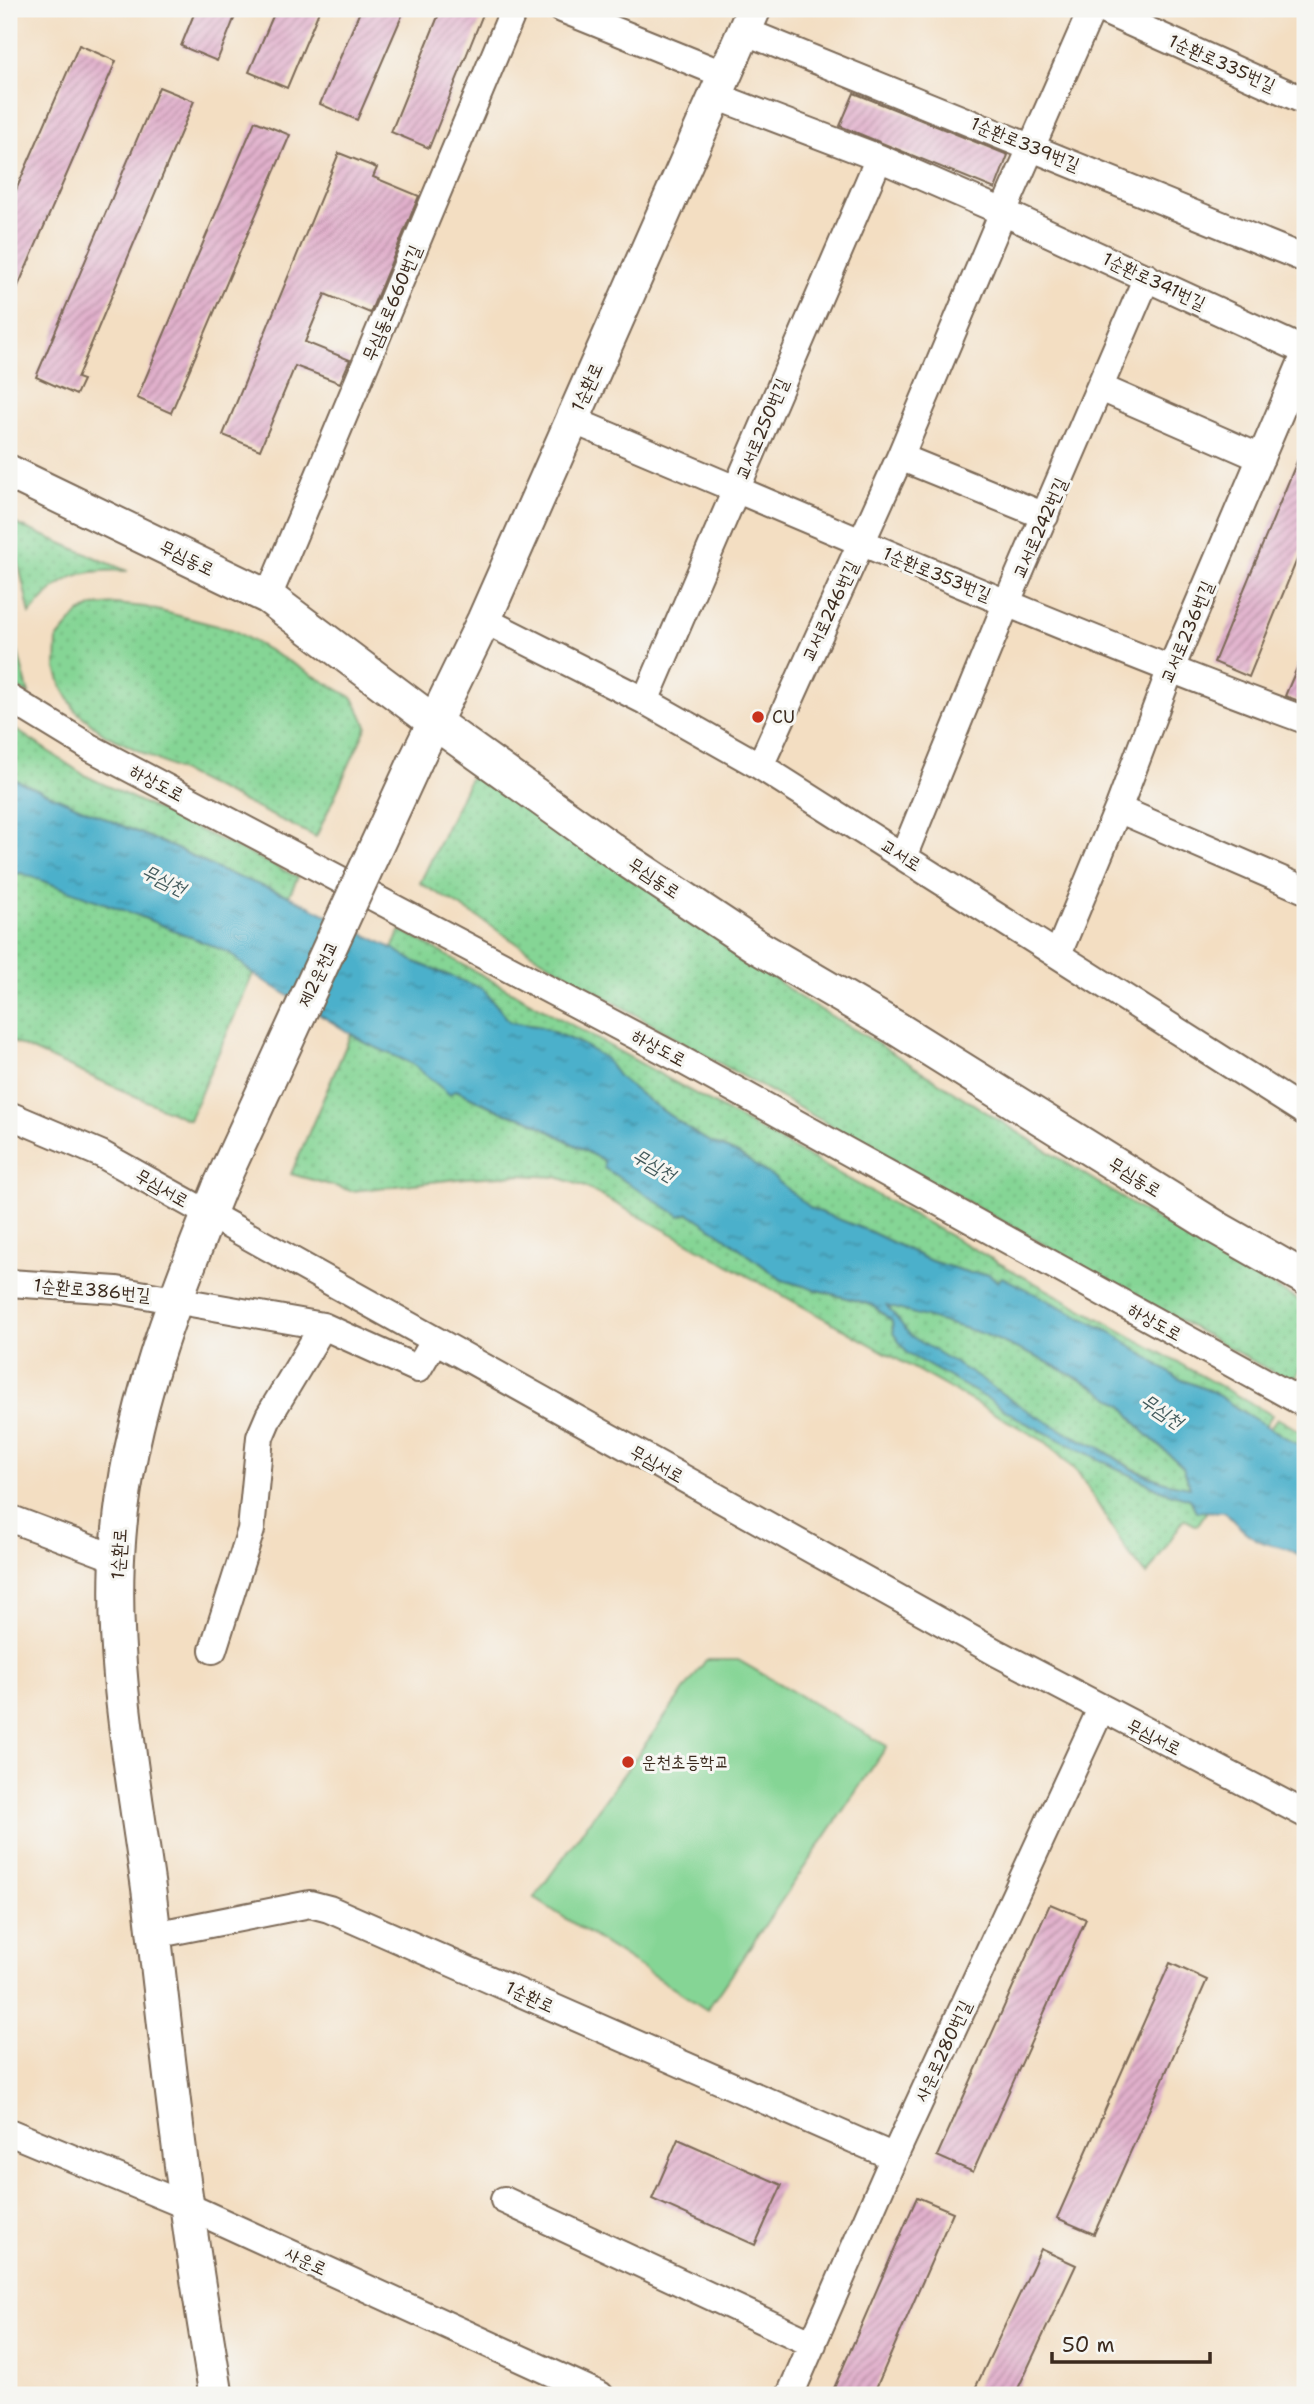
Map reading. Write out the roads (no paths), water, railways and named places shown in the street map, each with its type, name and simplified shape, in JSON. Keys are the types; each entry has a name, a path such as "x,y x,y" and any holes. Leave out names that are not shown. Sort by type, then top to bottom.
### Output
{"main road":[{"name":"1순환로","path":"415,762 485,620 749,20"},
{"name":"무심동로","path":"9,472 268,597 434,722 625,859 755,946 896,1028 1217,1228 1305,1278"},
{"name":"제2운천교","path":"215,1200 415,762"},
{"name":"1순환로","path":"215,1200 175,1299 148,1380 128,1472 119,1535 117,1608 124,1700 187,2206 216,2395"}],"street":[{"name":"무심동로660번길","path":"268,597 514,9"},
{"name":"1순환로341번길","path":"562,9 720,86 1147,277 1305,353"},
{"name":"교서로246번길","path":"760,766 900,457 1092,9"},
{"name":"1순환로335번길","path":"1100,9 1305,101"},
{"name":"1순환로339번길","path":"749,20 1031,147 1305,259"},
{"name":"교서로250번길","path":"645,701 878,158"},
{"name":"교서로242번길","path":"903,857 1007,602 1147,277"},
{"name":"교서로236번길","path":"1058,954 1118,809 1170,671 1305,353"},
{"path":"1101,388 1262,458"},
{"name":"1순환로353번길","path":"572,420 861,544 1170,671 1305,720"},
{"path":"900,457 1045,516"},
{"name":"교서로","path":"485,620 645,701 760,766 1305,1112"},
{"name":"하상도로","path":"9,698 91,748 678,1058 1305,1404"},
{"path":"1118,809 1305,890"},
{"name":"무심서로","path":"9,1115 215,1200 435,1340 1101,1709 1305,1814"},
{"name":"1순환로386번길","path":"9,1283 117,1290 323,1326 418,1369 435,1340"},
{"path":"213,1650 251,1530 260,1437 269,1416 323,1326"},
{"path":"9,1518 118,1559"},
{"name":"사운로280번길","path":"790,2395 894,2157 1101,1709"},
{"name":"1순환로","path":"154,1935 310,1904 329,1909 894,2157"},
{"name":"사운로","path":"9,2132 187,2206 600,2395"},
{"path":"504,2200 813,2344"}],"water":[{"name":"무심천","path":"9,777 186,853 219,870 289,896 415,962 483,989 510,1022 541,1027 581,1044 605,1058 619,1077 649,1101 702,1138 738,1154 773,1177 812,1209 871,1232 931,1261 970,1273 989,1274 998,1282 1002,1277 1116,1335 1177,1378 1213,1392 1305,1449 1305,1562 1291,1550 1253,1537 1225,1512 1196,1511 1190,1499 1163,1491 1024,1422 908,1354 893,1333 892,1321 872,1305 782,1280 689,1213 680,1216 604,1168 604,1161 528,1119 500,1111 456,1090 449,1094 411,1063 368,1044 253,974 230,953 137,915 21,873 9,875","holes":["887,1306 984,1334 1043,1360 1093,1386 1123,1406 1143,1431 1183,1467 1190,1487 1167,1483 1132,1469 1100,1448 1028,1411 911,1336"]}],"place":[{"name":"CU","path":"758,717"},
{"name":"운천초등학교","path":"628,1762"}]}
